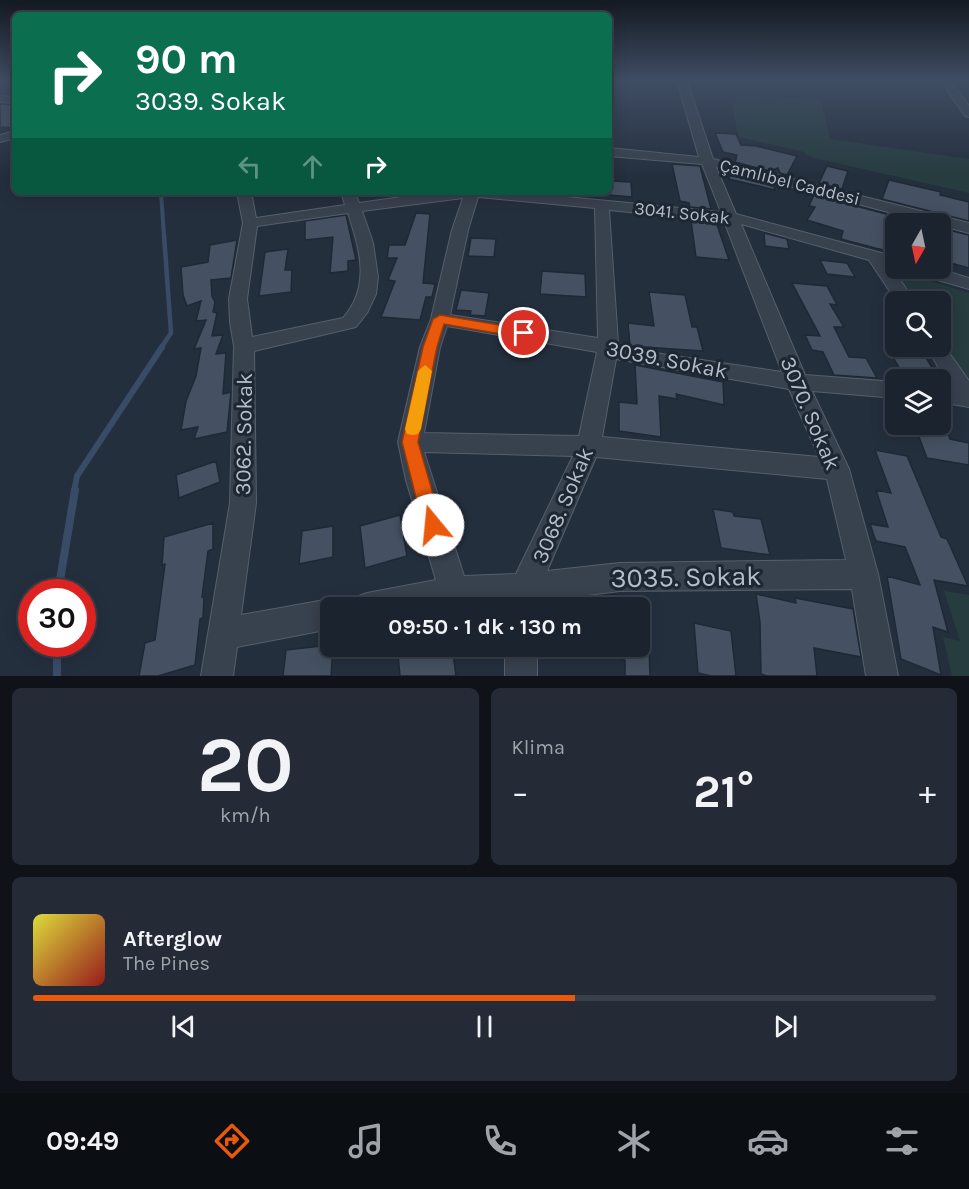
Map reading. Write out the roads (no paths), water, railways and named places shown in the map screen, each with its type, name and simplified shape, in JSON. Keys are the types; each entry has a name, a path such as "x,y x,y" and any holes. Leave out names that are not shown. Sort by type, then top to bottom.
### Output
{"street":[{"name":"3070. Sokak","path":"692,113 706,158 797,382 837,469 864,574 882,676"},
{"name":"Çamlıbel Caddesi","path":"612,145 706,158 969,220"},
{"name":"Çamlıbel Caddesi","path":"612,152 706,158 969,228"},
{"name":"3062. Sokak","path":"217,676 243,503 244,346 238,322 238,298 250,222 245,195"},
{"name":"3041. Sokak","path":"250,222 351,200 437,195"},
{"path":"454,591 419,480 410,442 430,347 440,319 460,230 471,195"},
{"name":"3041. Sokak","path":"514,195 602,206 730,217 885,259"},
{"path":"244,346 349,323 360,312 367,298 370,279 368,254 351,200"},
{"name":"3068. Sokak","path":"525,597 589,446 608,347 602,206"},
{"path":"875,256 899,291"},
{"path":"951,279 969,284"},
{"name":"3039. Sokak","path":"440,319 608,347 624,355 797,382 885,389"},
{"path":"943,357 968,397"},
{"path":"951,395 968,397"},
{"path":"410,442 589,446 837,469"},
{"name":"3035. Sokak","path":"530,597 620,577 864,574"},
{"name":"3035. Sokak","path":"423,597 454,591 515,597"},
{"path":"222,634 320,616"},
{"path":"521,657 521,676"}],"waterway":[{"path":"161,195 164,236"},
{"path":"161,348 171,333 164,235"},
{"path":"74,492 77,476 162,347"},
{"path":"60,579 75,490"},
{"path":"57,657 57,676"}]}
